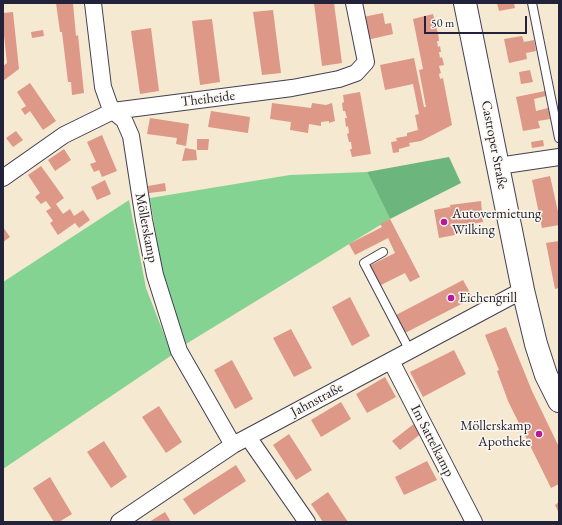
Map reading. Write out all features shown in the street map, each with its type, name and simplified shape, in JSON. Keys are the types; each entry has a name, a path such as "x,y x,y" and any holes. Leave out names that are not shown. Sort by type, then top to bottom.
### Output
{"main road":[{"name":"Castroper Straße","path":"465,3 523,290 536,344 546,375 559,401"}],"street":[{"name":"Möllerskamp","path":"93,3 103,87 109,104 113,111 124,120 131,136 144,220 155,275 179,351 233,445"},
{"name":"Theiheide","path":"3,178 64,135 113,111 292,88 340,79 356,73 366,62 354,3"},
{"path":"498,166 559,157"},
{"name":"Jahnstraße","path":"119,522 233,445 523,290"},
{"name":"Im Sattelkamp","path":"391,360 474,522"},
{"path":"248,437 307,522"}],"lane":[{"path":"532,3 559,138"},
{"path":"383,252 364,263 410,351"}],"green space":[{"path":"449,157 461,183 390,219 367,172"},
{"path":"367,172 390,219 186,344 163,280 150,198 290,175"},
{"path":"129,200 146,288 172,355 3,469 3,282"}],"building":[{"path":"56,3 73,3 84,93 72,95 71,82 68,82 62,32 60,32"},
{"path":"314,3 334,3 342,63 322,66"},
{"path":"497,3 514,3 515,8 499,11"},
{"path":"273,10 281,73 262,75 253,12"},
{"path":"13,12 19,69 3,81 3,66 7,63 3,13"},
{"path":"383,13 385,24 391,23 393,34 367,40 363,17"},
{"path":"433,14 435,22 433,22 434,28 436,27 438,33 439,41 437,41 438,47 440,46 440,58 442,57 444,65 439,66 441,73 439,74 440,79 443,78 452,125 421,141 409,143 410,146 399,149 399,152 393,153 391,142 397,141 396,138 407,136 407,133 418,130 415,115 419,114 413,84 385,90 380,65 414,58 424,107 426,107 419,70 423,69 413,19"},
{"path":"212,19 220,82 200,85 192,21"},
{"path":"151,28 159,91 140,94 131,31"},
{"path":"43,30 44,36 32,38 31,32"},
{"path":"522,36 524,42 534,40 536,51 526,53 527,59 509,63 504,39"},
{"path":"530,70 533,82 521,84 519,72"},
{"path":"30,83 56,121 43,130 30,111 25,115 21,109 26,106 17,92"},
{"path":"545,91 546,96 534,99 536,111 548,108 550,119 538,121 540,128 523,131 516,97"},
{"path":"360,92 371,154 352,157 350,149 352,149 351,142 349,142 347,134 349,133 348,126 346,127 345,118 347,118 345,111 343,111 342,103 344,102 343,95"},
{"path":"272,103 311,108 312,103 326,105 332,103 335,121 329,123 329,121 321,122 321,126 309,124 308,133 290,130 291,122 270,119"},
{"path":"211,111 250,117 248,133 208,127"},
{"path":"150,118 189,124 186,146 176,144 177,138 147,134"},
{"path":"16,131 23,140 13,147 6,138"},
{"path":"102,135 117,171 102,177 99,170 94,172 90,164 96,162 87,142"},
{"path":"197,139 209,139 208,150 197,150"},
{"path":"543,140 544,146 532,148 531,142"},
{"path":"185,148 196,150 197,160 182,161"},
{"path":"64,149 71,160 55,171 48,160"},
{"path":"41,166 64,198 56,204 63,214 70,209 74,216 83,210 90,220 79,228 75,223 58,235 50,223 53,221 46,211 51,208 46,201 41,204 35,197 40,193 28,175"},
{"path":"550,176 559,216 559,225 542,228 532,180"},
{"path":"105,180 111,194 97,200 91,187"},
{"path":"165,183 166,191 149,193 148,186"},
{"path":"481,201 483,222 453,227 455,235 439,238 434,210 450,207 451,212 450,205"},
{"path":"390,219 420,277 410,282 405,273 379,286 369,266 395,253 388,238 355,255 349,244 382,227 380,224"},
{"path":"3,227 10,237 3,242"},
{"path":"559,241 559,288 555,289 546,243"},
{"path":"463,280 473,298 405,333 396,315"},
{"path":"350,297 370,336 352,346 332,307"},
{"path":"506,327 532,391 559,447 559,484 551,488 508,401 497,371 499,370 485,335"},
{"path":"291,329 312,368 294,377 273,338"},
{"path":"454,350 466,374 423,397 410,372"},
{"path":"232,360 253,399 235,409 214,370"},
{"path":"385,377 396,397 367,413 356,394"},
{"path":"341,402 351,419 321,437 311,420"},
{"path":"159,406 182,442 166,453 142,417"},
{"path":"415,423 422,433 400,450 392,441"},
{"path":"289,434 312,470 296,480 273,445"},
{"path":"104,441 127,477 111,488 87,452"},
{"path":"427,461 437,480 404,495 395,477"},
{"path":"236,465 246,481 194,515 183,499"},
{"path":"50,477 72,514 59,522 54,522 33,488"},
{"path":"328,492 348,522 323,522 311,504"},
{"path":"559,502 559,513 555,505"},
{"path":"165,512 171,522 149,522"}],"place":[{"name":"Autovermietung Wilking","path":"444,222"},
{"name":"Eichengrill","path":"451,298"},
{"name":"Möllerskamp Apotheke","path":"539,434"}]}
